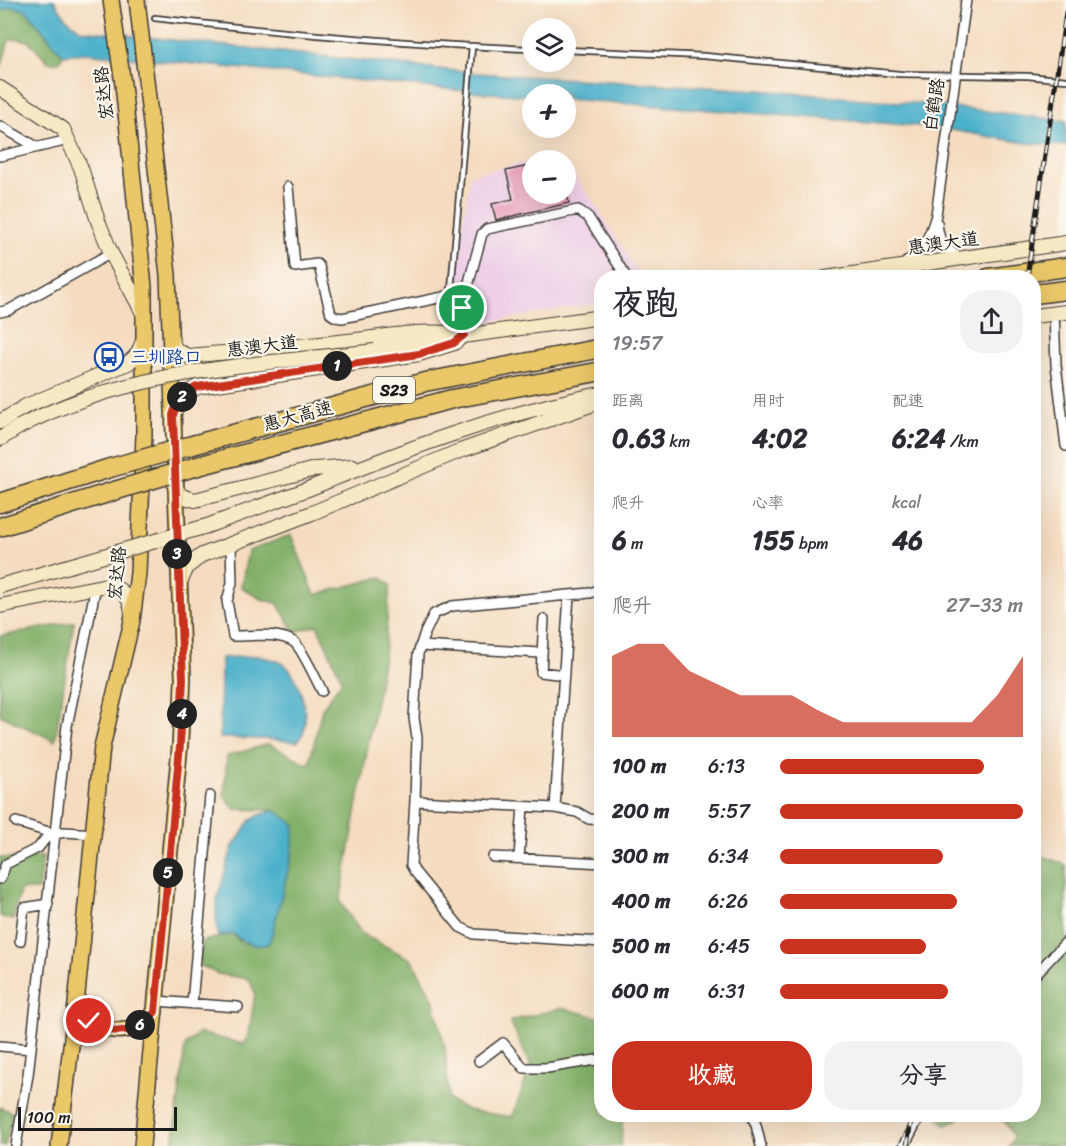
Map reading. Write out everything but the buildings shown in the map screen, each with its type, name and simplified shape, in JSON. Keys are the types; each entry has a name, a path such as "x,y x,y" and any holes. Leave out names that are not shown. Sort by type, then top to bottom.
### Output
{"highway":[{"path":"1041,271 1066,267"},
{"path":"1041,293 1066,290"},
{"name":"惠大高速","path":"0,503 110,468 425,382 594,350"},
{"name":"惠大高速","path":"0,526 194,467 452,399 594,372"}],"main road":[{"name":"宏达路","path":"59,1146 102,747 132,621 138,573 144,446 144,287 123,84 111,0"},
{"path":"137,0 147,20 148,84 168,275 183,679 180,745 142,1146"},
{"path":"76,1004 89,1021 109,1030 124,1031 138,1026 155,1007"}],"street":[{"name":"白鹤路","path":"936,214 966,0"},
{"path":"0,88 63,129 111,253 144,315"},
{"path":"0,126 37,147"},
{"path":"0,156 69,140"},
{"path":"288,188 296,267 317,264 319,266 331,314 336,318 453,296 462,308"},
{"path":"464,335 462,308 482,234 488,229 578,210 588,217 622,270"},
{"path":"936,214 939,239 948,250 960,258"},
{"path":"900,267 925,245 936,214"},
{"name":"惠澳大道","path":"880,270 1066,243"},
{"path":"0,312 9,310 111,253"},
{"path":"1041,315 1060,312 1056,365 1066,446"},
{"path":"170,336 175,349 187,356 408,335 450,333 464,335 594,318"},
{"path":"173,415 181,398 197,387 419,354 454,343 464,335"},
{"name":"惠澳大道","path":"0,439 19,427 71,403 138,382 181,374 375,351 464,335"},
{"path":"0,422 26,406 128,363 141,350 144,337"},
{"path":"0,586 207,526 432,440 503,417 594,396"},
{"path":"179,593 183,573 202,555 312,513 457,452 594,404"},
{"path":"175,487 181,496 195,500 315,469 368,464"},
{"path":"231,545 232,583 227,601 233,636 261,635 284,638 296,643 322,691"},
{"path":"16,1146 20,1135 31,1048 48,904 52,833 67,726 96,586"},
{"path":"0,606 96,586 112,586 123,592 130,602 132,621"},
{"path":"594,591 452,606 434,614 418,654 414,718 417,738 411,865 414,872 460,927 474,934 594,942"},
{"path":"555,808 569,595"},
{"path":"544,619 541,672 564,675"},
{"path":"420,646 541,653"},
{"path":"192,1004 210,796"},
{"path":"415,801 555,808 577,812 594,819"},
{"path":"519,858 523,807"},
{"path":"16,822 52,833 94,834"},
{"path":"0,879 6,864 38,848 52,833"},
{"path":"493,857 594,863"},
{"path":"20,941 24,908 48,904"},
{"path":"1041,969 1066,942"},
{"path":"155,1007 192,1004 238,1007"},
{"path":"479,1061 503,1043 524,1068 547,1068 594,1060"},
{"path":"0,1046 31,1048"},
{"path":"755,1122 762,1146"},
{"path":"904,1146 917,1122"}],"lane":[{"path":"147,20 522,48"},
{"path":"453,296 451,290 472,46"},
{"path":"576,50 704,56 954,81 1029,76 1066,80"}],"shaded area":[{"path":"522,163 522,204 576,204 576,178 637,270 594,270 594,304 461,326 455,286 470,175"}],"green space":[{"path":"12,7 26,10 63,55 59,62 48,62 27,41 9,40 0,71 0,11"},
{"path":"291,535 315,595 381,577 390,585 384,656 340,902 362,934 412,960 433,999 445,1047 449,1100 467,1110 512,1117 531,1066 510,1021 562,1008 594,1016 594,1122 623,1122 621,1146 173,1146 185,1046 198,1033 244,1044 249,1033 255,993 249,979 218,974 201,966 199,954 203,941 233,934 242,943 268,944 292,855 275,810 235,809 224,796 227,756 269,744 309,765 322,709 342,680 317,625 295,632 277,603 261,599 241,587 248,551"},
{"path":"74,622 55,741 0,715 0,636"},
{"path":"1041,856 1066,865 1066,1146 1009,1146 1014,1137 1005,1122 1041,1122"},
{"path":"43,857 38,890 20,890 13,920 0,916 0,858"},
{"path":"0,1107 13,1113 5,1146 0,1146"}],"water":[{"path":"0,0 54,0 66,18 81,30 475,73 757,90 936,105 1066,121 1066,146 1026,143 934,127 576,100 576,84 522,84 522,95 85,53 63,55 26,10 12,7 0,11"},
{"path":"257,656 284,664 294,677 302,695 305,714 304,732 297,742 220,738 221,658"},
{"path":"275,810 295,825 292,855 271,938 268,944 258,946 245,942 233,934 218,936 217,900 232,848 251,820"}],"railway":[{"path":"1028,270 1066,12"},
{"path":"907,1146 911,1122"}],"place":[{"name":"三圳路口","path":"109,357"}],"route":[{"path":"89,1021 109,1030 124,1031 144,1023 155,1012 180,745 183,679 173,415 177,403 185,393 197,387 419,354 454,343 464,335 462,308"}]}
